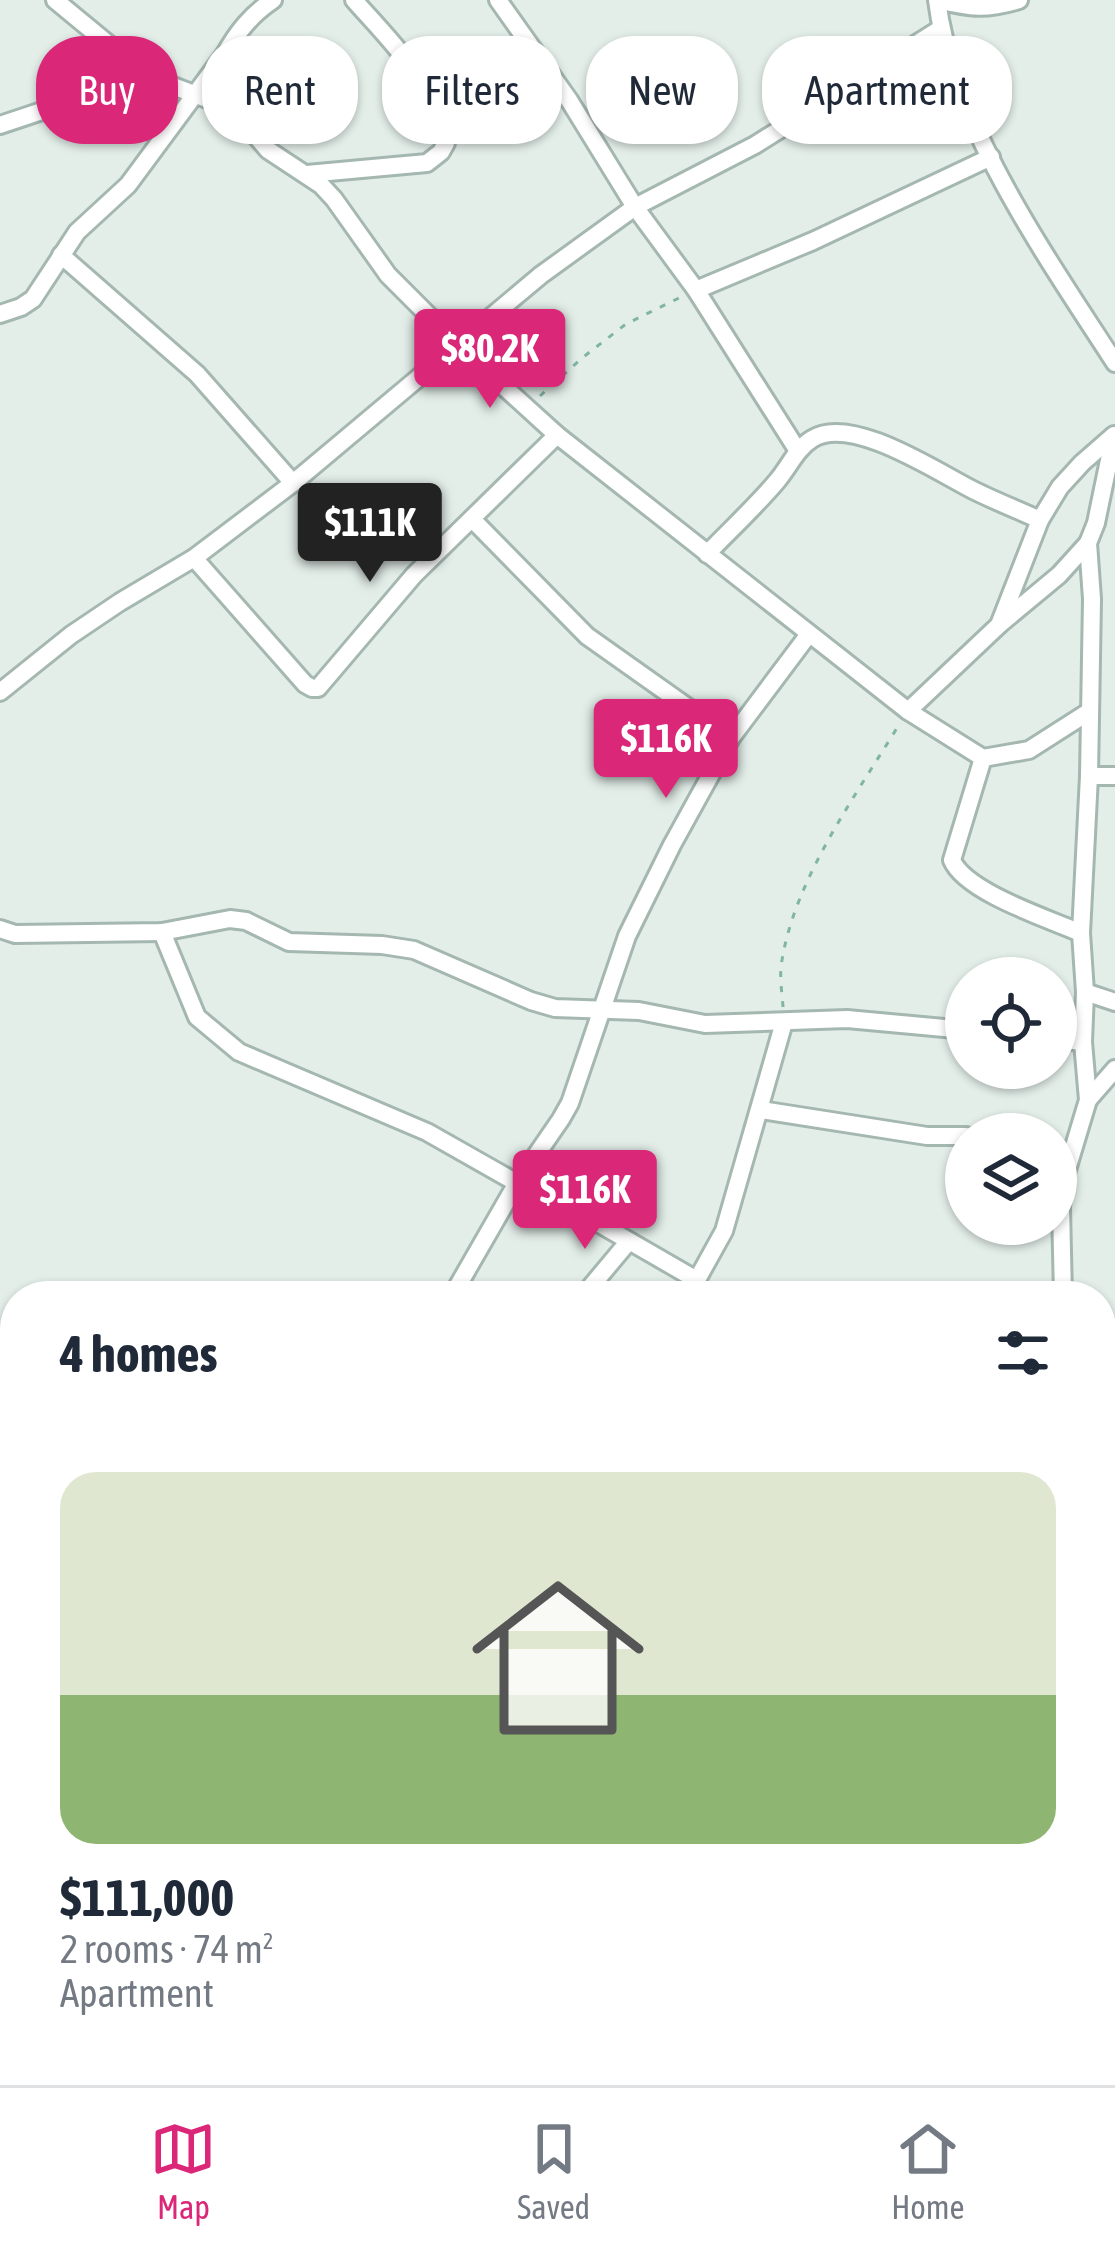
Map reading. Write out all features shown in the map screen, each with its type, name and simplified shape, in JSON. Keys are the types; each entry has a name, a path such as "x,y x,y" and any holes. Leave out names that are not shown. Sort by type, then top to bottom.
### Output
{"street":[{"path":"55,0 99,36"},
{"path":"0,314 33,299 91,218 128,185 237,33 273,0"},
{"path":"307,174 427,164 446,142 422,82 354,0"},
{"path":"498,0 696,290 798,451"},
{"path":"1019,0 993,8 937,0 940,29 956,84 992,157 1039,245 1115,364"},
{"path":"0,692 71,635 194,558 293,482 541,274 635,207 755,145 940,29"},
{"path":"178,88 233,109 268,150 307,174 334,200 388,275 527,409 908,711 982,758 1029,750 1090,710"},
{"path":"0,125 36,113"},
{"path":"696,290 813,242 992,157"},
{"path":"61,255 196,374 293,482"},
{"path":"707,554 782,476 798,451 825,434 862,437 889,447 1040,520"},
{"path":"194,558 305,684 318,688 414,575 557,435"},
{"path":"999,625 1040,520 1060,487 1114,435"},
{"path":"908,711 1088,543 1114,435"},
{"path":"472,519 574,625 731,738"},
{"path":"1077,1133 1088,1100 1081,933 1089,776 1092,598 1088,543"},
{"path":"461,1281 570,1103 627,936 672,845 731,738 809,634"},
{"path":"982,758 953,848 956,870 986,891 1081,933"},
{"path":"1089,776 1115,776"},
{"path":"0,929 15,934 163,932 230,919 246,921 289,942 414,950 555,1008 639,1010 705,1024 847,1019 945,1028"},
{"path":"163,932 197,1017 239,1052 416,1126 629,1241 683,1281"},
{"path":"1084,992 1115,1002"},
{"path":"695,1281 724,1231 784,1022"},
{"path":"1077,1041 1083,1042"},
{"path":"1088,1100 1115,1070"},
{"path":"760,1110 945,1136"},
{"path":"596,1281 629,1241"},
{"path":"1062,1245 1063,1281"}],"path":[{"path":"527,409 626,324 696,290"},
{"path":"784,1022 781,964 795,908 830,839 908,711"}]}
